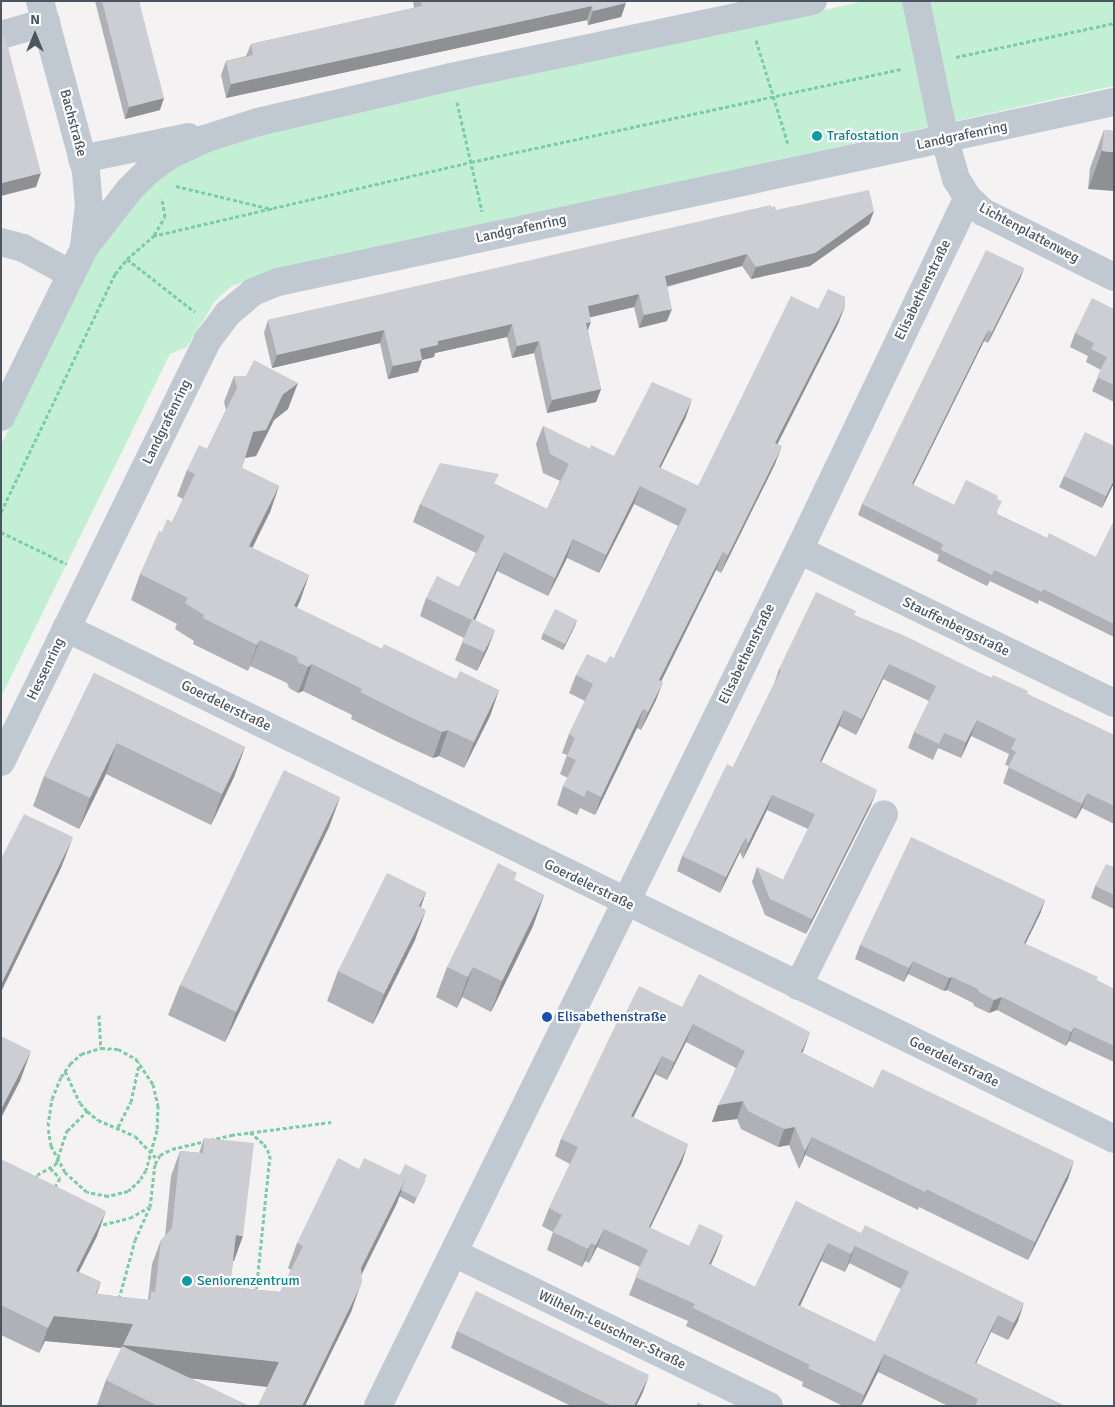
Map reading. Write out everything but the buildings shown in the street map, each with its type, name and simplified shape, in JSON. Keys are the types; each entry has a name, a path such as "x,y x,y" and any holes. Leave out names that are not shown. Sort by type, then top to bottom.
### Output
{"street":[{"path":"82,159 258,122 743,11 813,1"},
{"name":"Lichtenplattenweg","path":"916,1 945,140 956,179 968,198 983,212 1114,277"},
{"path":"1,34 43,12"},
{"name":"Bachstraße","path":"43,12 82,159 89,205 84,248"},
{"name":"Landgrafenring","path":"92,576 215,328 241,300 253,292 278,282 945,140 1114,102"},
{"path":"1,417 84,248 128,190 147,172 170,155 204,139 258,122"},
{"name":"Elisabethenstraße","path":"378,1406 799,550 968,198"},
{"path":"1,242 23,248 71,274"},
{"name":"Stauffenbergstraße","path":"799,550 1114,703"},
{"name":"Hessenring","path":"1,762 92,576"},
{"name":"Goerdelerstraße","path":"66,628 625,902 1113,1137"},
{"path":"798,986 884,814"},
{"name":"Wilhelm-Leuschner-Straße","path":"454,1253 769,1406"}],"path":[{"path":"743,11 790,148"},
{"path":"1,512 114,274 127,259 153,236 471,162 1114,23"},
{"path":"451,78 483,215"},
{"path":"167,184 272,209"},
{"path":"127,259 215,328"},
{"path":"1,532 67,564"},
{"path":"99,1015 101,1048"},
{"path":"101,1048 124,1052 139,1063 153,1084 158,1098 158,1121 152,1153 140,1180 128,1191 114,1196 99,1196 87,1192 71,1178 57,1160 51,1146 48,1126 56,1085 65,1071 81,1054 101,1048"},
{"path":"118,1127 131,1102 139,1063"},
{"path":"65,1071 80,1103 86,1111 98,1120 118,1127 135,1136 157,1159"},
{"path":"34,1182 37,1175 56,1164 67,1131 86,1111"},
{"path":"118,1300 135,1240 150,1207 157,1159 172,1149 250,1132 331,1122"},
{"path":"250,1132 264,1144 270,1155 255,1296"},
{"path":"50,1168 60,1178 50,1195"},
{"path":"94,1226 113,1224 130,1218 150,1207"}],"green space":[{"path":"865,1 1114,1 1114,86 269,272 232,286 215,301 187,347 170,354 1,697 1,445 101,243 165,168 253,135"}],"place":[{"name":"Trafostation","path":"817,136"},
{"name":"Elisabethenstraße","path":"547,1017"},
{"name":"Seniorenzentrum","path":"187,1281"}]}
